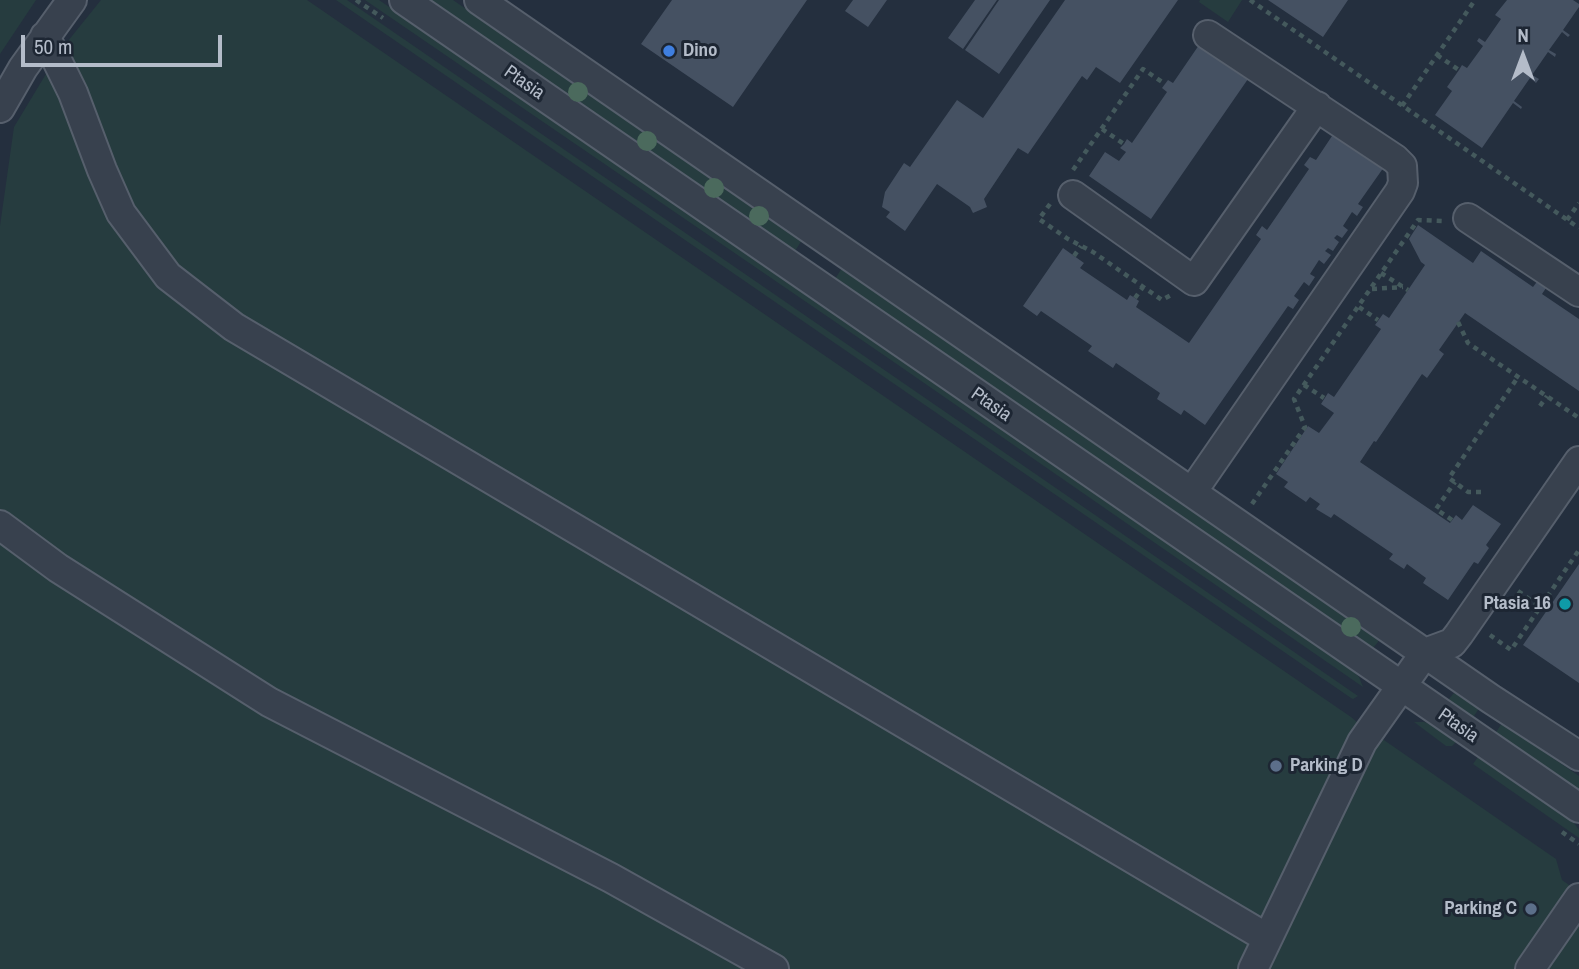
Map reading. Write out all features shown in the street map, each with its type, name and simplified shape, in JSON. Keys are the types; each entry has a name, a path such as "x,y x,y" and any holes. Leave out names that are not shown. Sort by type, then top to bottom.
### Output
{"street":[{"path":"0,108 23,68 72,0"},
{"name":"Ptasia","path":"404,0 1579,808"},
{"path":"479,0 1503,707 1579,756"},
{"path":"1192,492 1403,183 1402,166 1395,159 1208,35"},
{"path":"45,36 73,93 121,213 168,276 234,327 1267,938"},
{"path":"1073,195 1195,281 1317,106"},
{"path":"1459,223 1579,292"},
{"path":"1253,969 1362,741 1425,653 1452,643 1459,634 1579,461"},
{"path":"0,525 58,568 270,702 611,878 774,969"},
{"path":"1530,969 1579,898"}],"path":[{"path":"1250,0 1579,228"},
{"path":"1402,106 1475,0"},
{"path":"1437,55 1459,70"},
{"path":"1102,129 1124,144"},
{"path":"1567,220 1579,203"},
{"path":"1251,505 1305,430 1294,399 1418,220 1459,223"},
{"path":"1074,256 1081,246"},
{"path":"1371,289 1405,289 1381,273"},
{"path":"1135,298 1143,287"},
{"path":"1359,307 1378,320"},
{"path":"1458,322 1468,343 1579,418"},
{"path":"1481,492 1468,492 1449,478 1518,377"},
{"path":"1304,385 1324,398"},
{"path":"1540,406 1547,396"},
{"path":"1452,520 1436,509 1455,482"},
{"path":"1486,633 1511,650 1579,550"},
{"path":"1516,590 1540,607"}],"green space":[{"path":"0,0 36,0 0,54"},
{"path":"101,0 307,0 1351,717 1357,722 1352,734 1381,738 1556,859 1562,880 1579,892 1579,969 0,969 0,226 14,127 49,69 78,91 68,41"},
{"path":"336,0 347,0 1358,696 1351,698"},
{"path":"365,0 379,0 1352,670 1363,687 888,358"},
{"path":"429,0 453,0 802,240 795,251"},
{"path":"1242,0 1228,22 1199,2"},
{"path":"842,268 1378,638 1378,642 1373,648 1369,648 835,279"},
{"path":"1457,692 1480,707 1472,719 1450,704 1449,699"},
{"path":"1414,722 1433,725 1456,742 1452,746 1446,746"},
{"path":"1502,723 1579,776 1579,793 1495,734"},
{"path":"1478,757 1574,823 1579,830 1579,838 1473,764"}],"building":[{"path":"672,0 807,0 733,107 641,44"},
{"path":"853,0 887,0 868,27 845,11"},
{"path":"975,0 997,0 963,49 948,38"},
{"path":"999,0 1050,0 999,74 965,50"},
{"path":"1065,0 1178,0 1120,83 1096,67 1087,80 1082,76 1028,154 1018,148 984,199 987,207 973,213 970,207 937,184 905,231 886,217 890,212 882,207 885,192 904,163 910,167 957,100 983,118"},
{"path":"1268,0 1348,0 1323,37"},
{"path":"1507,0 1573,0 1579,7 1563,30 1570,35 1568,37 1562,32 1549,50 1556,54 1555,57 1548,52 1532,75 1539,79 1536,83 1530,78 1514,101 1521,109 1513,103 1482,148 1435,115 1452,91 1447,87 1462,65 1467,68 1483,46 1477,41 1479,38 1485,42 1501,19 1495,15"},
{"path":"1199,45 1248,79 1151,219 1089,176 1105,152 1119,161 1126,152 1120,148 1127,139 1132,143 1167,92 1162,88 1168,80 1173,83"},
{"path":"1334,133 1384,167 1358,204 1363,207 1357,216 1352,212 1343,226 1348,230 1342,238 1337,235 1334,238 1339,242 1333,251 1328,248 1325,251 1331,255 1324,264 1319,260 1310,274 1315,277 1309,286 1304,282 1294,296 1299,300 1293,309 1288,306 1205,425 1184,410 1181,415 1157,399 1160,393 1116,363 1113,368 1088,351 1092,346 1041,311 1037,316 1023,306 1063,248 1084,263 1080,268 1127,300 1130,295 1135,298 1139,301 1136,307 1189,343 1261,239 1256,235 1262,226 1267,230 1309,169 1304,165 1310,157 1316,160"},
{"path":"1418,225 1473,263 1481,251 1533,287 1539,279 1548,285 1542,294 1579,319 1579,391 1465,313 1439,350 1444,354 1427,378 1422,374 1360,462 1450,523 1456,515 1462,520 1473,505 1501,524 1486,545 1489,548 1478,564 1474,562 1448,600 1423,583 1426,578 1407,564 1404,569 1389,559 1393,554 1334,514 1331,518 1316,509 1320,504 1310,497 1306,502 1284,487 1288,482 1276,474 1308,426 1319,433 1334,413 1321,404 1328,393 1334,397 1381,329 1375,325 1383,314 1389,318 1425,265 1409,239"},
{"name":"Ptasia 16","path":"1579,564 1579,683 1523,645"}],"place":[{"name":"Dino","path":"669,51"},
{"name":"Ptasia 16","path":"1565,604"},
{"name":"Parking D","path":"1276,766"},
{"name":"Parking C","path":"1531,909"}]}
